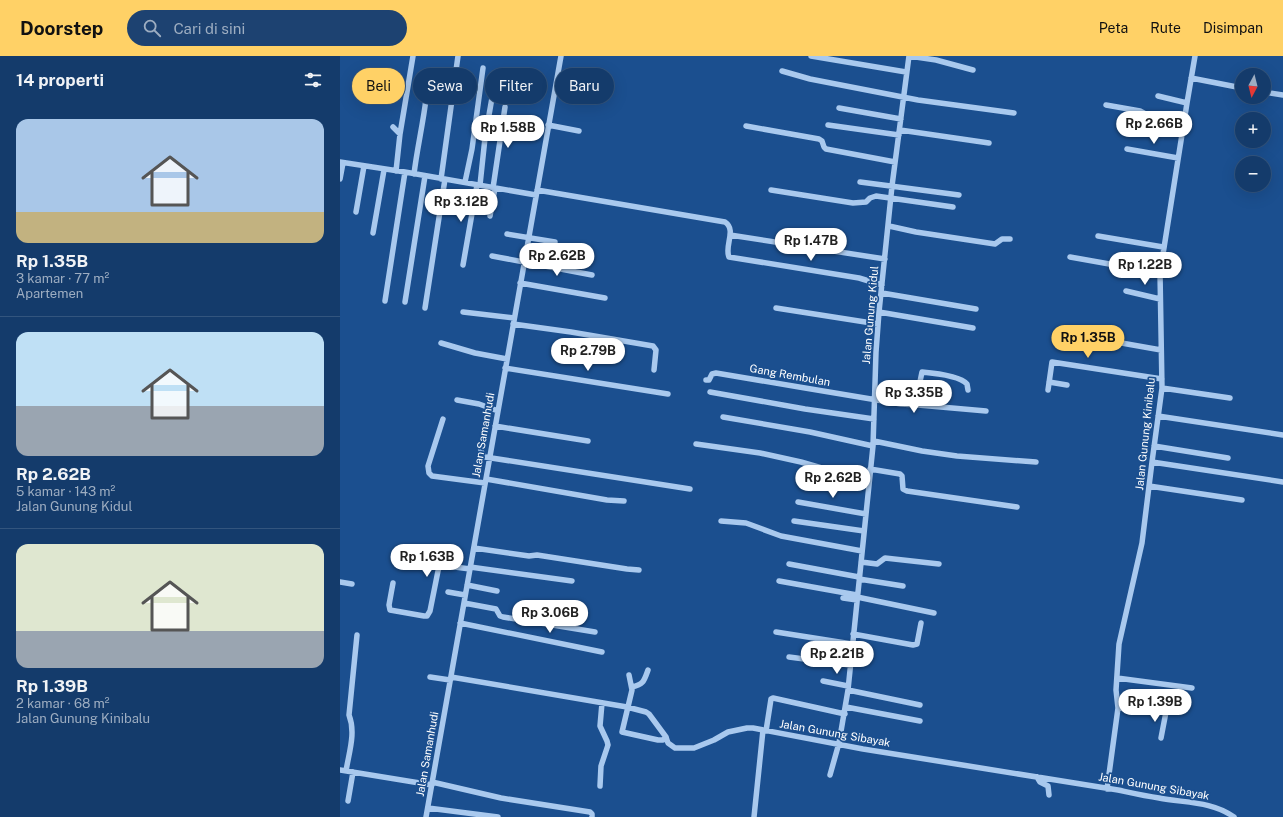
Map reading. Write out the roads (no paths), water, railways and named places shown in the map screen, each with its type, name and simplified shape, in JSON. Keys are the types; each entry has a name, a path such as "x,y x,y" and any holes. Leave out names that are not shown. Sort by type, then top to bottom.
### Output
{"street":[{"path":"396,171 400,134 413,56"},
{"path":"425,308 458,56"},
{"name":"Jalan Samanhudi","path":"426,817 561,56"},
{"path":"811,56 906,72"},
{"path":"909,56 936,60 972,70"},
{"name":"Jalan Gunung Kidul","path":"830,775 839,743 846,707 873,443 879,312 892,186 909,56"},
{"name":"Jalan Gunung Kinibalu","path":"1107,789 1118,708 1116,701 1119,644 1142,542 1162,388 1160,273 1163,247 1196,56"},
{"path":"465,182 472,149 483,68"},
{"path":"782,71 810,79 903,97 1014,113"},
{"path":"1191,78 1235,87"},
{"path":"1271,93 1283,95"},
{"path":"1158,96 1187,103"},
{"path":"414,174 418,145 424,122 426,104"},
{"path":"463,265 491,104"},
{"path":"1106,105 1140,111 1151,117 1184,123"},
{"path":"490,216 505,108"},
{"path":"839,108 901,119"},
{"path":"548,125 579,131"},
{"path":"828,125 989,143"},
{"path":"746,126 819,139 822,140 826,149 895,162"},
{"path":"393,127 400,134"},
{"path":"1127,149 1178,158"},
{"path":"340,179 341,163 405,172 494,188 722,221 729,225 730,234 728,256 732,258 859,278 882,285"},
{"path":"356,212 364,166"},
{"path":"373,234 384,170"},
{"path":"385,301 405,172"},
{"path":"405,302 425,176"},
{"path":"860,182 959,195"},
{"path":"771,190 853,203 866,202 870,198 876,196 953,207"},
{"path":"889,226 916,232 995,244 1002,239 1010,239"},
{"path":"507,234 555,242"},
{"path":"730,234 885,259"},
{"path":"1098,236 1163,247"},
{"path":"492,256 592,275"},
{"path":"1070,257 1160,273"},
{"path":"520,283 605,298"},
{"path":"1126,291 1160,299"},
{"path":"882,293 976,309"},
{"path":"776,308 878,324"},
{"path":"462,312 653,346 656,350 654,370"},
{"path":"879,312 973,328"},
{"path":"1065,333 1161,350"},
{"path":"441,342 475,353 507,359"},
{"path":"1048,390 1052,362 1162,379"},
{"path":"505,368 668,394"},
{"path":"918,405 916,401 922,372 965,381 968,384 968,390"},
{"name":"Gang Rembulan","path":"706,380 709,380 712,374 716,373 901,404 986,411"},
{"path":"1049,382 1067,385"},
{"path":"1162,388 1230,398"},
{"path":"710,392 805,409 874,419"},
{"path":"457,400 479,404 498,411"},
{"path":"1158,416 1283,435"},
{"path":"723,417 922,451 950,455 1036,462"},
{"path":"442,419 428,466 429,473 432,476 485,481 607,500 624,501"},
{"path":"495,426 588,441"},
{"path":"696,444 760,453 825,469 900,474 902,476 903,489 907,491 1017,507"},
{"path":"480,446 483,456 490,458 690,489"},
{"path":"1154,446 1228,458"},
{"path":"1152,462 1283,482"},
{"path":"1149,486 1242,500"},
{"path":"798,502 866,514"},
{"path":"721,521 746,523 781,536 862,551"},
{"path":"794,521 864,532"},
{"path":"474,548 529,556 537,554 640,570"},
{"path":"861,562 877,564 885,558 939,564"},
{"path":"398,559 440,566 470,568 572,581"},
{"path":"789,564 903,586"},
{"path":"393,583 389,605 390,610 427,616 430,611 440,566"},
{"path":"779,581 934,613"},
{"path":"340,582 352,584"},
{"path":"467,586 497,591"},
{"path":"448,592 465,595"},
{"path":"843,598 857,597"},
{"path":"464,603 496,609 500,616 503,617 595,632"},
{"path":"460,623 602,652"},
{"path":"853,634 914,645 917,642 921,623"},
{"path":"776,632 852,644"},
{"path":"357,635 349,715 352,722 352,734 343,770 590,812 592,817"},
{"path":"789,657 850,665"},
{"path":"632,687 642,683 648,670"},
{"path":"628,675 632,687 622,730 623,733 660,740 666,737"},
{"name":"Jalan Gunung Sibayak","path":"430,677 627,707 649,714 666,737 668,743 675,748 694,748 714,740 728,732 747,728 839,743 863,749 1201,804 1218,808 1234,817"},
{"path":"1117,678 1192,688"},
{"path":"823,681 920,704"},
{"path":"754,817 765,731 771,699 773,698 844,714"},
{"path":"600,786 601,766 608,745 600,726 602,703"},
{"path":"846,707 920,721"},
{"path":"1118,708 1166,712 1161,738"},
{"path":"348,801 353,772"},
{"path":"1037,777 1040,782 1048,786 1049,795"},
{"path":"428,808 498,817"}]}
